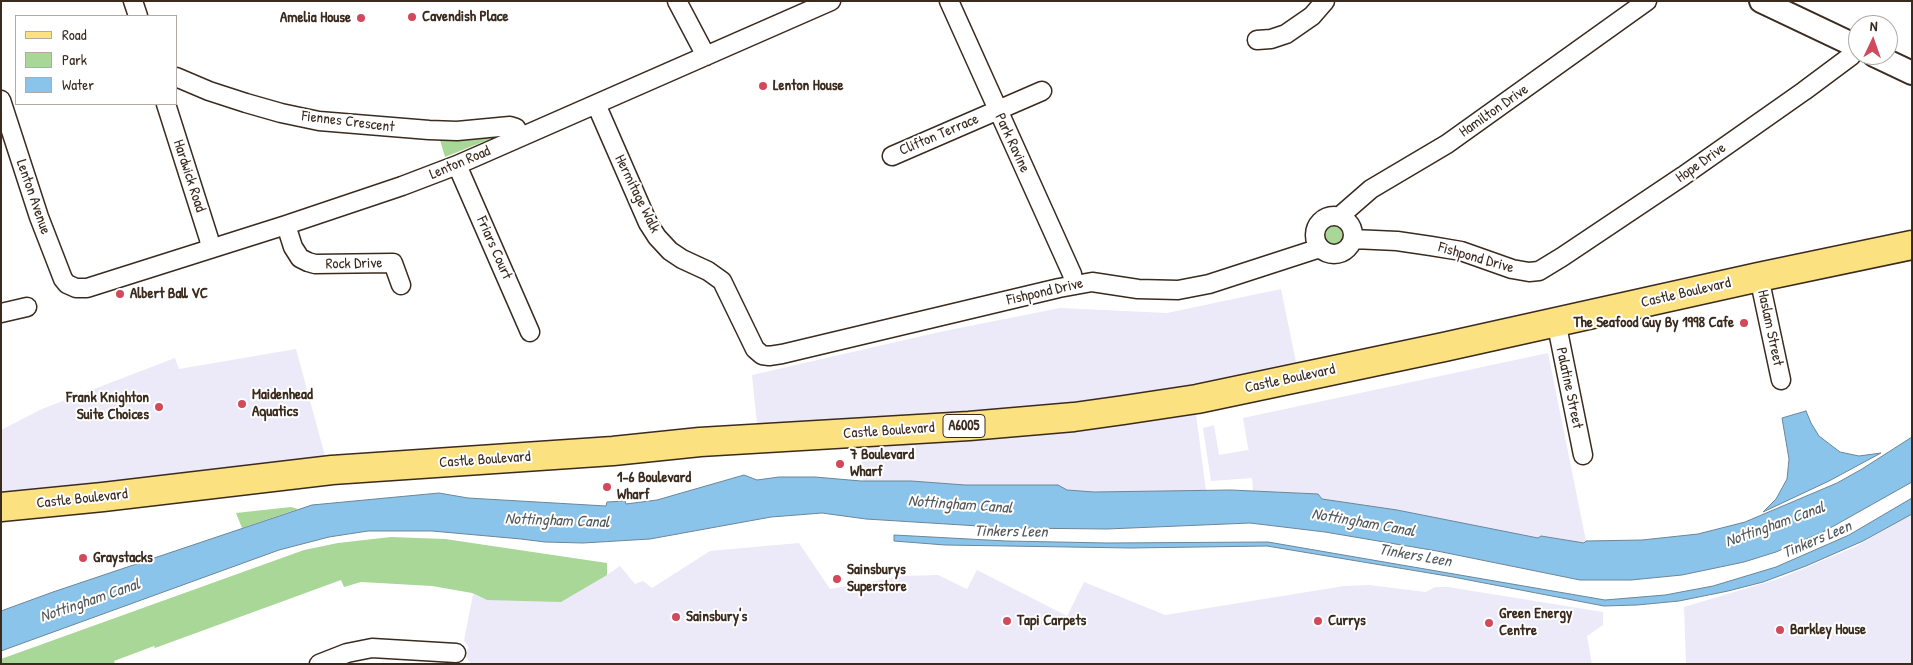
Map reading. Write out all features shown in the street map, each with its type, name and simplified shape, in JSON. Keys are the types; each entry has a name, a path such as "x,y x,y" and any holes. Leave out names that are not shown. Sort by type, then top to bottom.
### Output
{"main road":[{"name":"Castle Boulevard","path":"1,507 332,470 613,451 700,442 969,426 1074,417 1197,399 1912,245"}],"street":[{"path":"133,1 138,15"},
{"path":"677,1 706,56"},
{"name":"Lenton Road","path":"76,288 95,286 402,186 457,165 831,1"},
{"name":"Park Ravine","path":"949,1 1072,274 1074,285"},
{"path":"1257,40 1271,39 1286,34 1312,16 1325,1"},
{"name":"Hamilton Drive","path":"1320,248 1315,238 1316,227 1324,218 1334,215 1340,216 1371,189 1454,139 1647,1"},
{"path":"1761,1 1848,42"},
{"name":"Hope Drive","path":"1539,271 1683,176 1848,58"},
{"path":"1895,65 1912,73"},
{"name":"Fiennes Crescent","path":"178,77 246,103 319,121 429,130 510,126 516,128 520,137"},
{"name":"Clifton Terrace","path":"892,156 1042,90"},
{"name":"Lenton Avenue","path":"1,100 39,217 58,267 67,284 76,288"},
{"name":"Hermitage Walk","path":"596,104 648,223 657,237 670,251 682,260 708,271 722,281 755,350 762,355 769,356"},
{"name":"Hardwick Road","path":"166,105 209,239 210,249"},
{"name":"Friars Court","path":"457,165 530,332"},
{"path":"1320,248 1328,254 1340,253 1349,247 1353,239 1353,233 1349,223 1340,216"},
{"name":"Rock Drive","path":"286,225 293,246 300,258 315,264 392,263 401,285"},
{"name":"Fishpond Drive","path":"1353,239 1397,241 1432,246 1460,251 1512,269 1528,272 1539,271"},
{"name":"Fishpond Drive","path":"769,356 1092,282 1138,289 1178,290 1209,284 1320,248"},
{"name":"Haslam Street","path":"1758,277 1781,380"},
{"path":"1,313 27,307"},
{"name":"Palatine Street","path":"1556,321 1583,455"},
{"path":"319,664 347,653 372,648 456,653"}],"shaded area":[{"path":"1281,289 1296,362 1192,384 1206,491 1094,492 1067,490 1057,485 965,485 911,481 863,481 857,418 757,424 752,375 944,331 1060,308 1167,313"},
{"path":"296,349 325,456 1,495 1,430 42,409 175,358 179,369"},
{"path":"1548,353 1586,541 1584,543 1542,536 1538,538 1397,510 1322,499 1318,494 1253,491 1252,478 1211,481 1203,428 1214,425 1219,455 1248,450 1249,453 1243,418"},
{"path":"1912,514 1912,664 1686,664 1684,607 1781,578 1855,547"},
{"path":"799,543 830,589 902,576 938,575 967,589 977,570 1067,616 1084,582 1165,615 1344,586 1369,585 1426,592 1435,587 1448,587 1603,612 1603,625 1587,636 1592,664 471,664 463,652 469,648 464,641 473,594 487,600 607,575 620,566 635,584 643,581 652,588 710,551"}],"green space":[{"path":"489,136 490,139 445,157 440,140"},
{"path":"1335,223 1343,226 1346,234 1343,242 1335,245 1327,242 1324,234 1327,226"},
{"path":"291,507 298,509 242,528 236,513"},
{"path":"391,537 445,539 607,563 607,575 561,602 487,600 472,593 432,586 361,582 344,587 341,580 155,648 154,646 114,661 115,664 1,664 1,659 304,550 338,543"}],"water":[{"path":"1806,411 1819,436 1840,452 1859,456 1881,453 1829,481 1763,512 1776,499 1787,479 1789,459 1782,418"},
{"name":"Nottingham Canal","path":"1912,437 1912,482 1823,532 1776,552 1744,562 1682,575 1631,580 1580,580 1437,551 1325,532 1250,523 1107,529 1011,528 866,519 822,513 771,517 650,539 583,543 545,542 432,531 368,531 329,537 279,550 1,651 1,611 312,505 439,493 468,498 606,506 607,502 625,501 626,504 657,500 744,475 757,480 779,477 815,477 861,481 911,481 965,485 1058,485 1067,490 1094,492 1231,490 1318,494 1322,499 1397,510 1538,538 1541,536 1584,543 1586,541 1642,540 1698,534 1745,522 1837,483"},
{"path":"1912,498 1912,514 1863,541 1806,566 1763,582 1728,591 1679,601 1637,605 1604,606 1453,577 1267,546 1131,548 945,545 894,541 894,535 1006,541 1107,543 1268,542 1605,600 1665,595 1713,586 1776,567 1849,535"}],"place":[{"name":"Cavendish Place","path":"412,17"},
{"name":"Amelia House","path":"361,18"},
{"name":"Lenton House","path":"763,86"},
{"name":"Albert Ball VC","path":"120,294"},
{"name":"The Seafood Guy By 1998 Cafe","path":"1744,323"},
{"name":"Maidenhead Aquatics","path":"242,404"},
{"name":"Frank Knighton Suite Choices","path":"159,407"},
{"name":"7 Boulevard Wharf","path":"840,464"},
{"name":"1-6 Boulevard Wharf","path":"607,487"},
{"name":"Graystacks","path":"83,558"},
{"name":"Sainsburys Superstore","path":"837,579"},
{"name":"Sainsbury's","path":"676,617"},
{"name":"Tapi Carpets","path":"1007,621"},
{"name":"Currys","path":"1318,621"},
{"name":"Green Energy Centre","path":"1489,623"},
{"name":"Barkley House","path":"1780,630"}],"water label":[{"name":"Tinkers Leen","path":"1011,532"},
{"name":"Tinkers Leen","path":"1817,540"},
{"name":"Tinkers Leen","path":"1415,556"}]}
